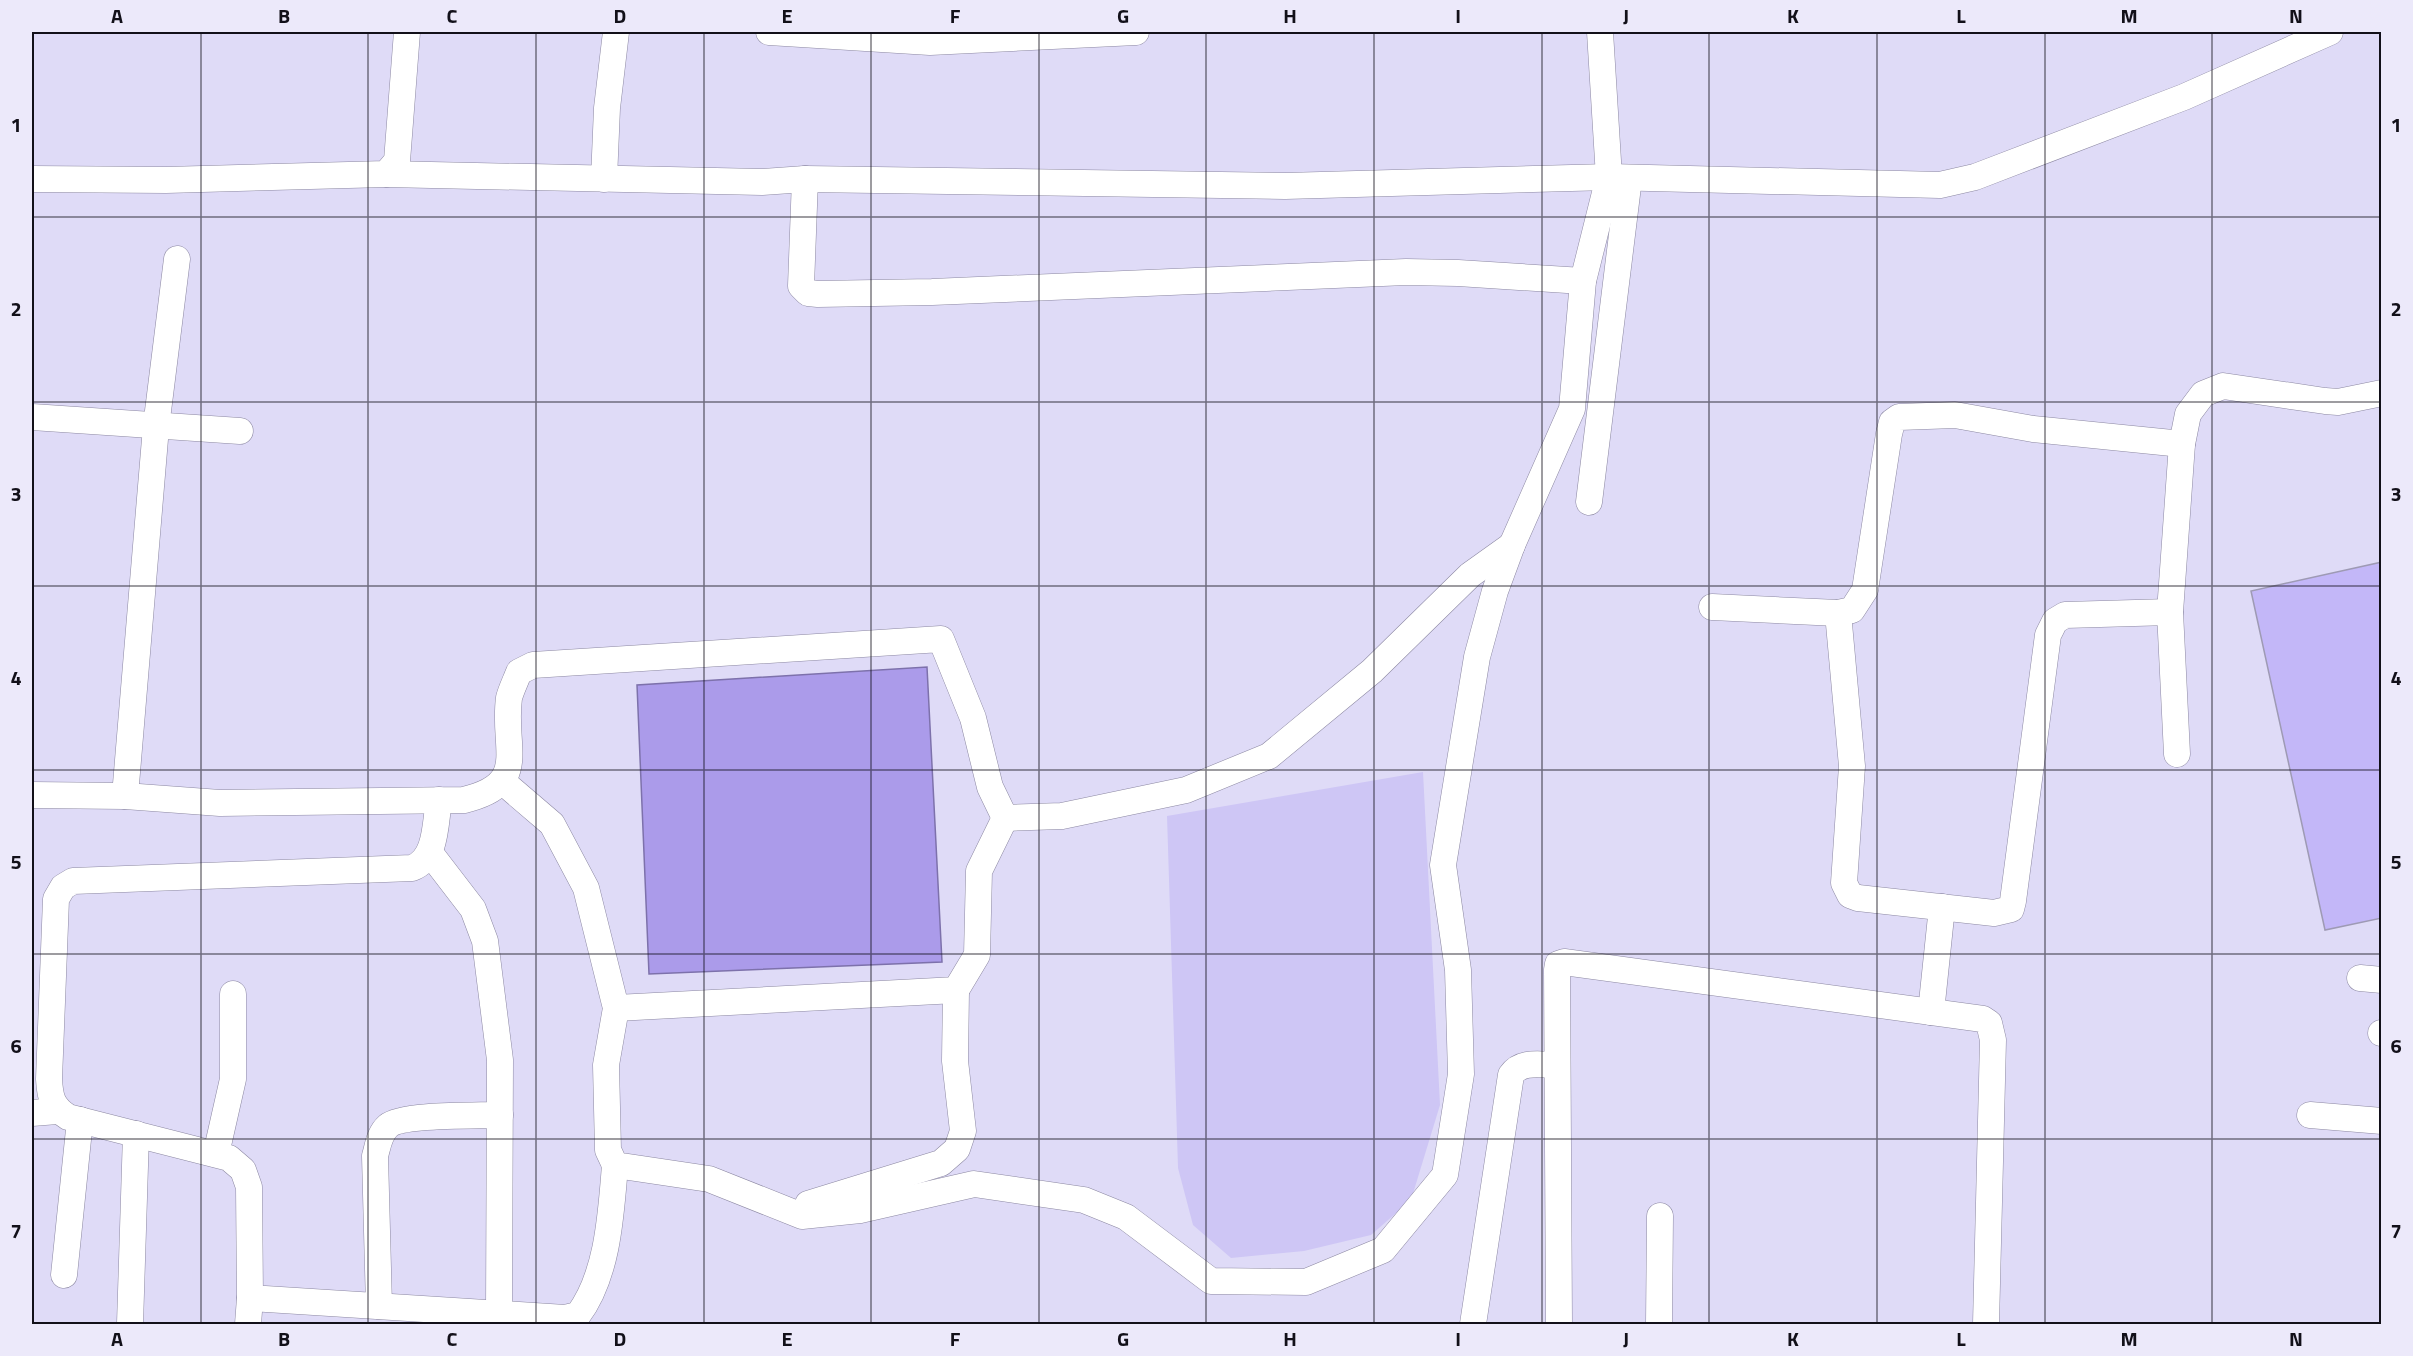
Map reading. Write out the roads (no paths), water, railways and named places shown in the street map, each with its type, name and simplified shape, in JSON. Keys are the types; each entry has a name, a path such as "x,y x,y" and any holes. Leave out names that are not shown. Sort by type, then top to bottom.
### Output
{"street":[{"path":"386,174 397,161 407,32"},
{"path":"604,179 607,108 616,32"},
{"path":"773,32 930,42 1136,32"},
{"path":"1589,502 1619,178 1600,32"},
{"path":"32,179 166,180 386,174 762,182 805,179 1285,186 1619,178 1940,185 1975,177 2184,97 2330,32"},
{"path":"615,1165 709,1179 801,1216 860,1210 974,1184 1084,1200 1126,1217 1211,1281 1306,1282 1383,1250 1445,1175 1461,1074 1458,970 1443,865 1477,657 1495,591 1512,545 1572,409 1583,281 1619,178"},
{"path":"805,179 801,286 807,293 932,292 1406,272 1583,281"},
{"path":"125,796 156,427 177,260"},
{"path":"2177,754 2170,612 2182,444 2188,414 2203,394 2223,386 2338,402 2382,393"},
{"path":"1712,607 1838,613 1852,610 1865,590 1889,434 1892,422 1899,417 1955,415 2033,429 2182,444"},
{"path":"32,417 240,431"},
{"path":"1005,818 1062,816 1186,790 1269,756 1372,671 1470,575 1512,545"},
{"path":"1838,613 1852,766 1844,883 1847,891 1858,898 1994,913 2011,909 2048,635 2055,621 2065,615 2170,612"},
{"path":"32,795 125,796 220,803 464,800 486,795 503,782 510,757 509,698 519,672 533,665 941,639 973,718 990,787 1005,818"},
{"path":"250,1298 565,1318 578,1316 586,1305 608,1241 615,1165 608,1150 606,1065 616,1008 586,888 552,824 503,782"},
{"path":"64,1275 68,1115 51,1099 49,1079 53,914 56,898 63,887 73,881 396,870 421,865 430,853 439,800"},
{"path":"788,1210 942,1163 957,1149 963,1131 956,1061 956,990 977,955 979,871 1005,818"},
{"path":"430,853 473,909 486,941 500,1060 499,1313"},
{"path":"1931,1012 1942,907"},
{"path":"1559,1324 1557,970 1558,964 1564,962 1983,1019 1989,1023 1993,1032 1986,1324"},
{"path":"616,1008 956,990"},
{"path":"216,1154 233,1079 233,994"},
{"path":"1473,1324 1511,1075 1516,1068 1526,1065 1557,1065"},
{"path":"32,1113 68,1115 216,1154 229,1158 243,1170 249,1187 250,1298 248,1324"},
{"path":"2310,1115 2382,1121"},
{"path":"379,1306 375,1156 380,1138 388,1126 404,1119 500,1116"},
{"path":"130,1324 136,1134"},
{"path":"1659,1324 1660,1216"}]}
